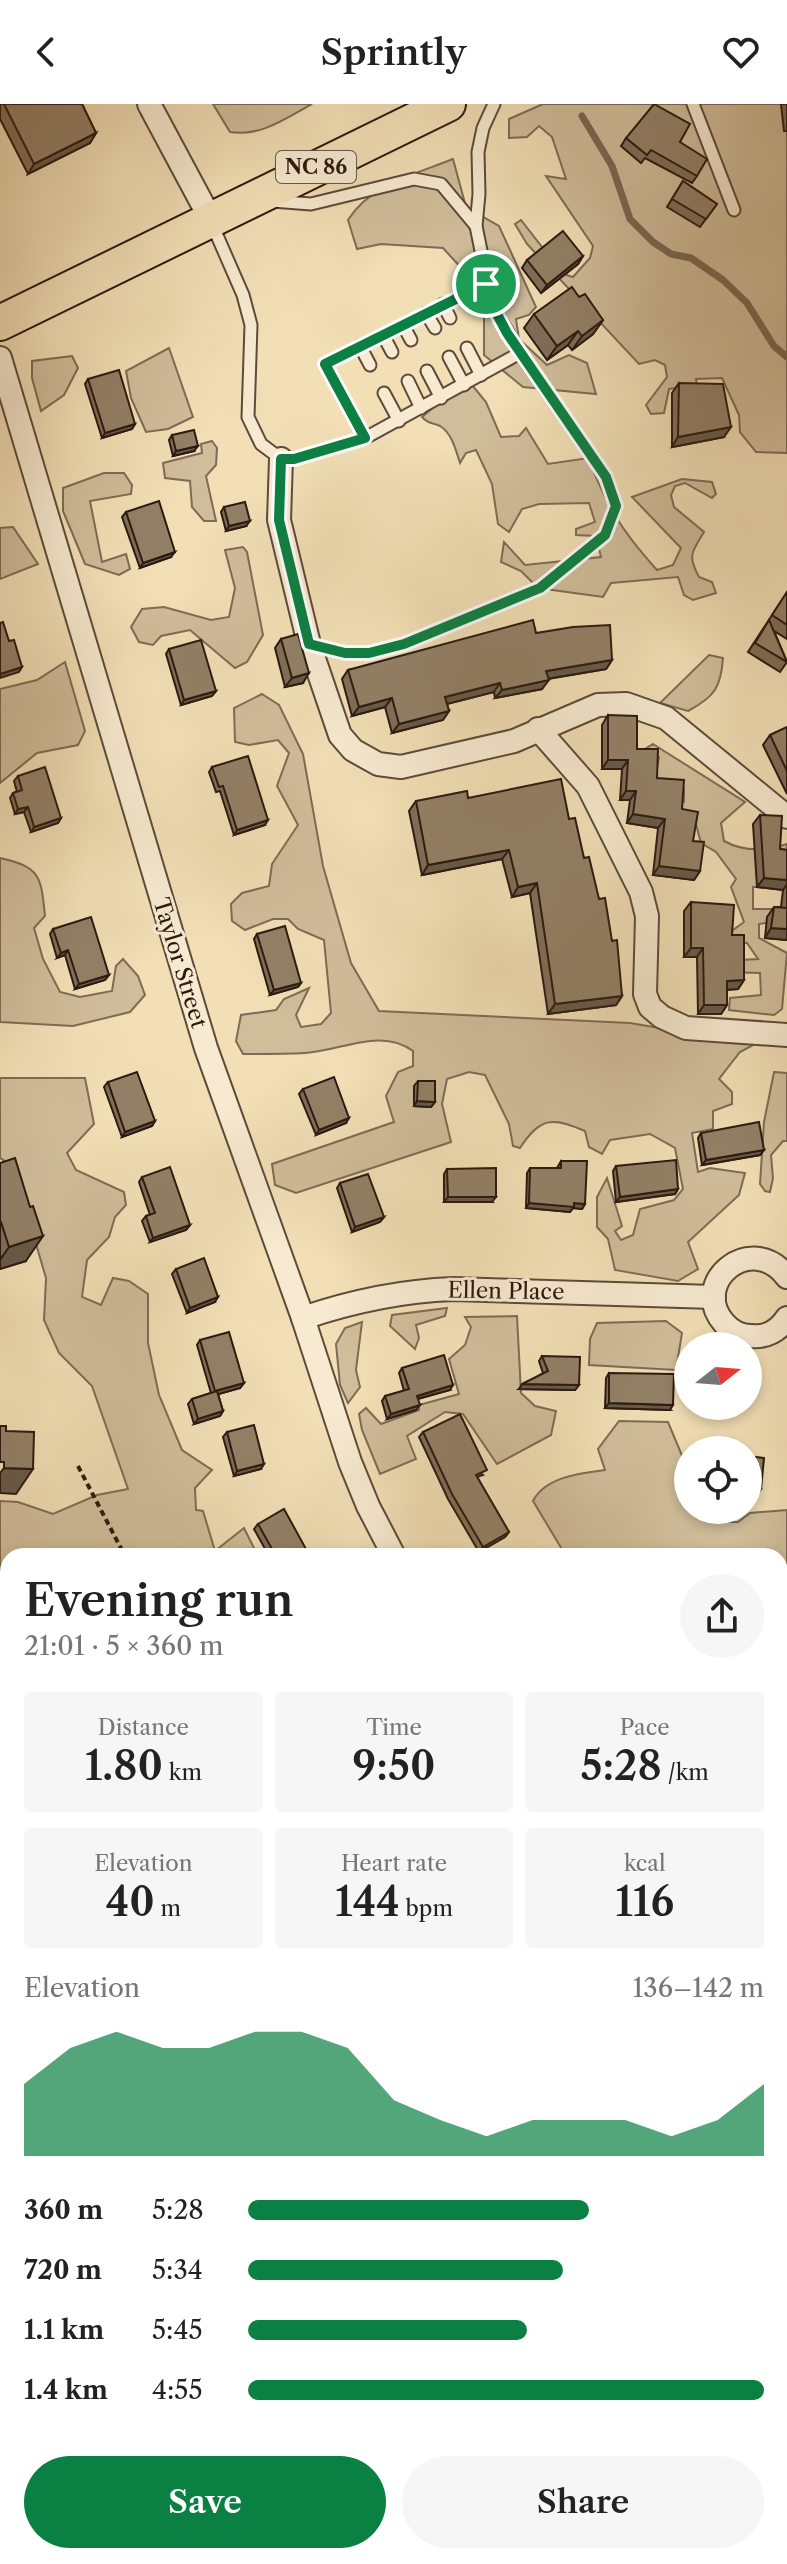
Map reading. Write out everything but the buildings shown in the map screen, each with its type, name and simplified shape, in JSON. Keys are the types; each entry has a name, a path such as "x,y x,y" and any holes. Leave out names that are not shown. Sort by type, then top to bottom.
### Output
{"main road":[{"name":"NC 86","path":"0,323 448,104"}],"street":[{"path":"149,104 210,218"},
{"name":"Taylor Street","path":"0,358 206,1048 303,1318 350,1462 390,1548"},
{"path":"281,459 279,520 309,644 340,735 353,750 378,764 401,767 514,741 598,705 626,704 666,718 787,817"},
{"path":"538,729 588,786 641,892 647,916 645,994 650,1007 662,1017 686,1028 787,1035"},
{"path":"787,1277 766,1260 742,1259 722,1273 714,1297 721,1320 741,1335 765,1335 776,1330 787,1318"},
{"name":"Ellen Place","path":"303,1318 344,1304 416,1290 714,1297"}],"lane":[{"path":"309,644 345,653 369,653 404,644 540,588 605,535 616,506 606,477 520,353 492,305 476,226 478,152 483,128 494,104"},
{"path":"693,104 734,210"},
{"path":"247,200 311,204 414,179 441,184 476,226"},
{"path":"210,218 243,295 251,325 248,417 261,444 281,459 294,459 365,438 520,353"},
{"path":"365,438 325,364 486,284"},
{"path":"443,304 450,318"},
{"path":"426,313 435,328"},
{"path":"403,325 411,340"},
{"path":"383,335 392,352"},
{"path":"360,346 370,365"},
{"path":"467,348 481,375"},
{"path":"449,357 464,385"},
{"path":"427,371 441,398"},
{"path":"408,381 421,408"},
{"path":"384,393 399,421"}],"path":[{"path":"78,1466 121,1548"}],"shaded area":[{"path":"213,104 312,104 273,125 241,133 230,132"},
{"path":"543,104 781,104 787,131 787,453 756,452 740,432 739,415 722,378 696,379 706,438 683,387 669,389 664,413 651,414 646,405 667,377 665,365 655,360 639,364 527,244 515,224 521,220 563,274 573,277 590,258 593,246 546,176 566,179 552,137 539,126 527,137 509,138 509,119"},
{"path":"453,159 466,207 499,226 536,307 529,315 516,319 519,339 547,365 569,355 587,363 596,394 523,387 484,355 484,311 475,283 443,248 381,244 357,249 348,220 368,197 395,182"},
{"path":"169,348 193,417 168,429 146,432 131,398 126,371"},
{"path":"72,356 78,368 64,395 41,411 32,378 32,361"},
{"path":"472,385 486,402 501,437 519,436 526,428 548,464 588,458 616,518 657,570 673,565 681,548 632,497 682,479 712,482 716,494 712,498 685,483 675,486 671,495 674,507 704,532 694,549 693,564 699,577 712,582 716,593 693,600 684,595 678,577 611,583 603,597 538,588 521,571 501,562 504,542 525,565 601,557 596,536 576,535 576,529 595,522 589,503 539,504 522,509 509,532 498,524 492,484 476,450 466,453 460,463 448,433 422,417 452,392"},
{"path":"212,441 217,448 216,465 206,476 216,521 204,521 192,507 190,481 165,478 163,463 202,453 201,444"},
{"path":"104,473 124,473 132,485 131,494 90,501 102,562 126,554 130,569 119,575 85,564 63,511 63,488"},
{"path":"13,527 38,564 0,579 0,528"},
{"path":"243,547 247,552 263,635 247,662 235,668 190,630 161,636 153,645 139,642 131,627 142,609 164,607 211,620 229,617 235,588 225,550"},
{"path":"709,655 723,658 718,684 710,696 688,711 660,703"},
{"path":"65,662 85,731 78,745 37,753 0,783 0,689 37,680"},
{"path":"262,694 279,705 303,754 323,866 351,963 379,1011 630,1023 755,1044 740,1052 719,1079 732,1092 732,1104 713,1111 713,1129 692,1133 698,1172 710,1168 745,1173 739,1195 688,1242 698,1269 678,1281 615,1270 608,1239 597,1227 597,1197 607,1178 622,1226 615,1231 621,1240 633,1235 640,1209 674,1200 683,1189 675,1148 650,1134 610,1140 602,1154 589,1147 585,1131 555,1122 540,1125 520,1148 513,1146 509,1124 485,1075 469,1072 447,1079 442,1104 451,1142 296,1193 275,1185 272,1164 394,1122 386,1096 398,1072 413,1066 413,1051 401,1044 374,1041 305,1053 243,1054 236,1041 241,1015 276,1010 284,999 309,988 296,1015 301,1027 321,1024 331,1013 324,940 298,929 288,919 273,919 245,930 232,921 231,904 242,893 269,886 272,864 298,825 277,786 289,753 278,740 249,745 235,742 234,708"},
{"path":"653,744 745,802 721,823 724,841 755,849 787,844 787,886 753,887 753,909 787,909 787,920 759,924 759,938 787,953 782,1009 774,1015 729,1010 730,998 761,995 760,973 724,972 721,961 758,959 747,943 696,939 698,928 733,930 744,922 731,887 736,879 716,852 701,843 695,821 670,812 684,802 684,789 630,778 657,768 659,757 645,749"},
{"path":"0,858 24,865 40,883 45,916 34,928 43,959 60,992 80,997 112,991 116,966 123,959 138,976 145,995 130,1012 73,1026 0,1022"},
{"path":"774,1072 787,1073 787,1141 783,1141 771,1155 773,1178 770,1192 760,1184 764,1122"},
{"path":"0,1078 85,1078 94,1124 67,1153 76,1170 124,1192 126,1205 115,1217 109,1237 87,1260 82,1297 101,1305 113,1278 129,1281 148,1294 148,1343 159,1395 182,1450 212,1470 195,1488 196,1510 203,1511 214,1548 0,1548 0,1501 18,1502 53,1514 97,1495 128,1489 92,1386 59,1353 44,1320 46,1278 13,1166 0,1158"},
{"path":"447,1308 445,1316 416,1325 419,1338 415,1349 390,1326 392,1315"},
{"path":"517,1316 521,1393 535,1406 556,1411 551,1435 497,1464 463,1414 445,1412 407,1436 416,1459 380,1474 362,1430 359,1414 366,1408 381,1424 419,1410 419,1405 459,1394 449,1359 465,1345 471,1327 465,1317"},
{"path":"666,1321 681,1332 674,1332 674,1370 589,1365 590,1339 597,1323"},
{"path":"362,1322 356,1370 360,1387 348,1403 340,1385 336,1344 345,1328"},
{"path":"619,1421 668,1422 674,1436 674,1524 762,1524 762,1512 787,1510 787,1548 561,1548 533,1501 555,1481 605,1470 598,1449"},
{"path":"244,1528 254,1548 219,1548"}],"waterway":[{"path":"582,116 612,166 630,219 653,242 671,254 691,258 723,280 747,303 774,346 787,357"}],"route":[{"path":"486,284 492,305 507,333 606,477 616,506 605,535 540,588 404,644 369,653 345,653 309,644 279,520 281,459 294,459 365,438 325,364 486,284"}]}
